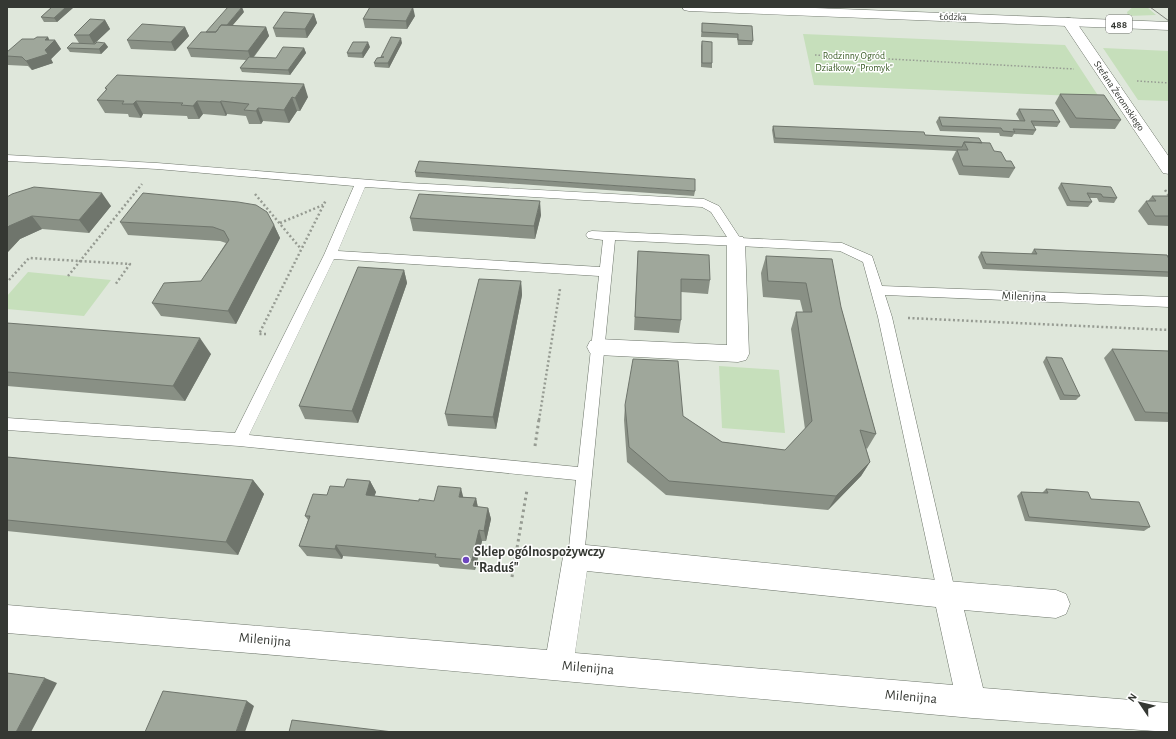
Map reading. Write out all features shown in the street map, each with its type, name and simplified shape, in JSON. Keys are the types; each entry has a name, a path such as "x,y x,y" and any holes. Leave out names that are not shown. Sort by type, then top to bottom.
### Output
{"street":[{"name":"Łódzka","path":"689,7 1169,26"},
{"name":"Stefana Żeromskiego","path":"1069,22 1169,169"},
{"path":"598,347 738,354 736,242"},
{"path":"559,665 576,557 947,596 1056,604"},
{"path":"947,596 972,703"},
{"name":"Milenijna","path":"7,620 559,665 972,703 1169,718"}],"lane":[{"path":"7,158 157,166 409,187 704,203 715,209 736,242"},
{"path":"239,440 330,255 361,183"},
{"path":"592,235 842,247 868,259 885,317 947,596"},
{"path":"576,557 609,236"},
{"path":"330,255 605,272"},
{"name":"Milenijna","path":"878,290 1169,302"},
{"path":"7,424 239,440 584,474"}],"path":[{"path":"815,55 1102,70"},
{"path":"68,276 157,166"},
{"path":"254,193 301,249"},
{"path":"272,335 259,334 327,197"},
{"path":"280,223 323,205"},
{"path":"9,280 29,258 130,264 115,285"},
{"path":"512,577 563,269"},
{"path":"885,317 1169,330"}],"green space":[{"path":"1133,7 1147,7 1156,15 1128,16 1127,12"},
{"name":"Rodzinny Ogród Działkowy \"Promyk\"","path":"803,34 1065,45 1099,97 814,85"},
{"path":"1103,48 1169,51 1169,101 1138,100"},
{"path":"28,272 111,280 84,316 7,309 7,296"},
{"path":"719,366 779,370 785,433 722,428"}],"building":[{"path":"52,7 66,7 54,18 41,17"},
{"path":"228,7 242,7 227,25 221,25 216,32 206,32"},
{"path":"370,7 413,7 406,21 363,19"},
{"path":"284,12 314,14 305,29 273,28"},
{"path":"90,19 105,20 89,35 74,35"},
{"path":"702,23 752,26 753,41 738,40 738,34 702,32"},
{"path":"142,24 185,27 171,42 127,40"},
{"path":"221,25 266,27 248,51 187,48 201,32 216,32"},
{"path":"37,37 48,37 45,40 55,40 45,50 48,54 26,61 22,57 7,56 7,52 22,39 34,39"},
{"path":"391,37 401,38 388,63 374,63 377,58 384,57 381,57"},
{"path":"702,41 712,42 712,63 702,63"},
{"path":"97,42 105,43 99,49 67,48 72,43 95,44"},
{"path":"353,42 368,42 362,53 347,53"},
{"path":"283,47 304,48 288,70 240,68 249,57 276,58"},
{"path":"117,75 304,84 295,98 292,97 284,110 258,108 256,111 244,110 249,104 221,101 197,101 193,106 181,105 183,103 136,101 133,104 122,104 124,101 97,100 107,89 105,88"},
{"path":"1060,94 1104,95 1121,120 1076,118"},
{"path":"1019,109 1053,110 1060,122 1031,121 1036,130 1013,129 1015,132 1003,131 1001,128 942,126 939,117 1025,121"},
{"path":"773,126 924,132 925,135 979,138 982,143 964,142 962,147 775,138"},
{"path":"964,142 990,143 994,151 1001,152 1006,161 1011,161 1015,168 963,166 957,150 968,150"},
{"path":"419,161 695,179 695,191 415,172"},
{"path":"1061,183 1111,187 1117,198 1103,197 1101,194 1087,193 1092,202 1070,201"},
{"path":"34,187 102,193 79,220 32,216 7,228 7,197"},
{"path":"143,193 238,202 256,205 267,212 274,225 228,311 152,303 164,283 201,281 229,240 224,231 213,227 120,222"},
{"path":"419,194 540,201 534,226 410,218"},
{"path":"1152,196 1169,196 1169,216 1155,216 1146,201 1156,201"},
{"path":"1034,249 1167,255 1169,259 1169,272 986,264 981,252 1037,254"},
{"path":"638,251 709,255 710,280 681,279 681,320 635,317"},
{"path":"766,256 832,259 841,307 876,434 860,430 870,462 836,496 669,481 629,447 625,405 633,359 678,361 683,416 722,442 785,450 812,421 796,312 812,312 806,283 768,281"},
{"path":"358,267 404,270 352,411 299,406"},
{"path":"479,279 521,281 493,417 445,414"},
{"path":"7,323 200,338 173,386 7,372"},
{"path":"1112,349 1169,351 1169,413 1145,412"},
{"path":"1046,357 1062,358 1080,396 1064,395"},
{"path":"7,457 253,480 226,542 7,520"},
{"path":"347,479 370,481 366,495 419,501 419,499 434,501 438,486 461,488 459,497 476,498 473,506 488,508 484,531 479,530 472,560 435,557 436,554 336,545 335,549 299,546 310,516 305,516 313,494 327,495 330,486 344,487"},
{"path":"1046,489 1088,492 1091,499 1139,502 1150,527 1029,517 1021,492 1048,493"},
{"path":"7,673 45,678 16,732 7,732"},
{"path":"163,691 247,701 236,732 145,732"},
{"path":"292,720 393,732 289,732"}],"tram line":[{"path":"1150,7 1169,21"}],"place":[{"name":"Sklep ogólnospożywczy \"Raduś\"","path":"466,560"}]}
